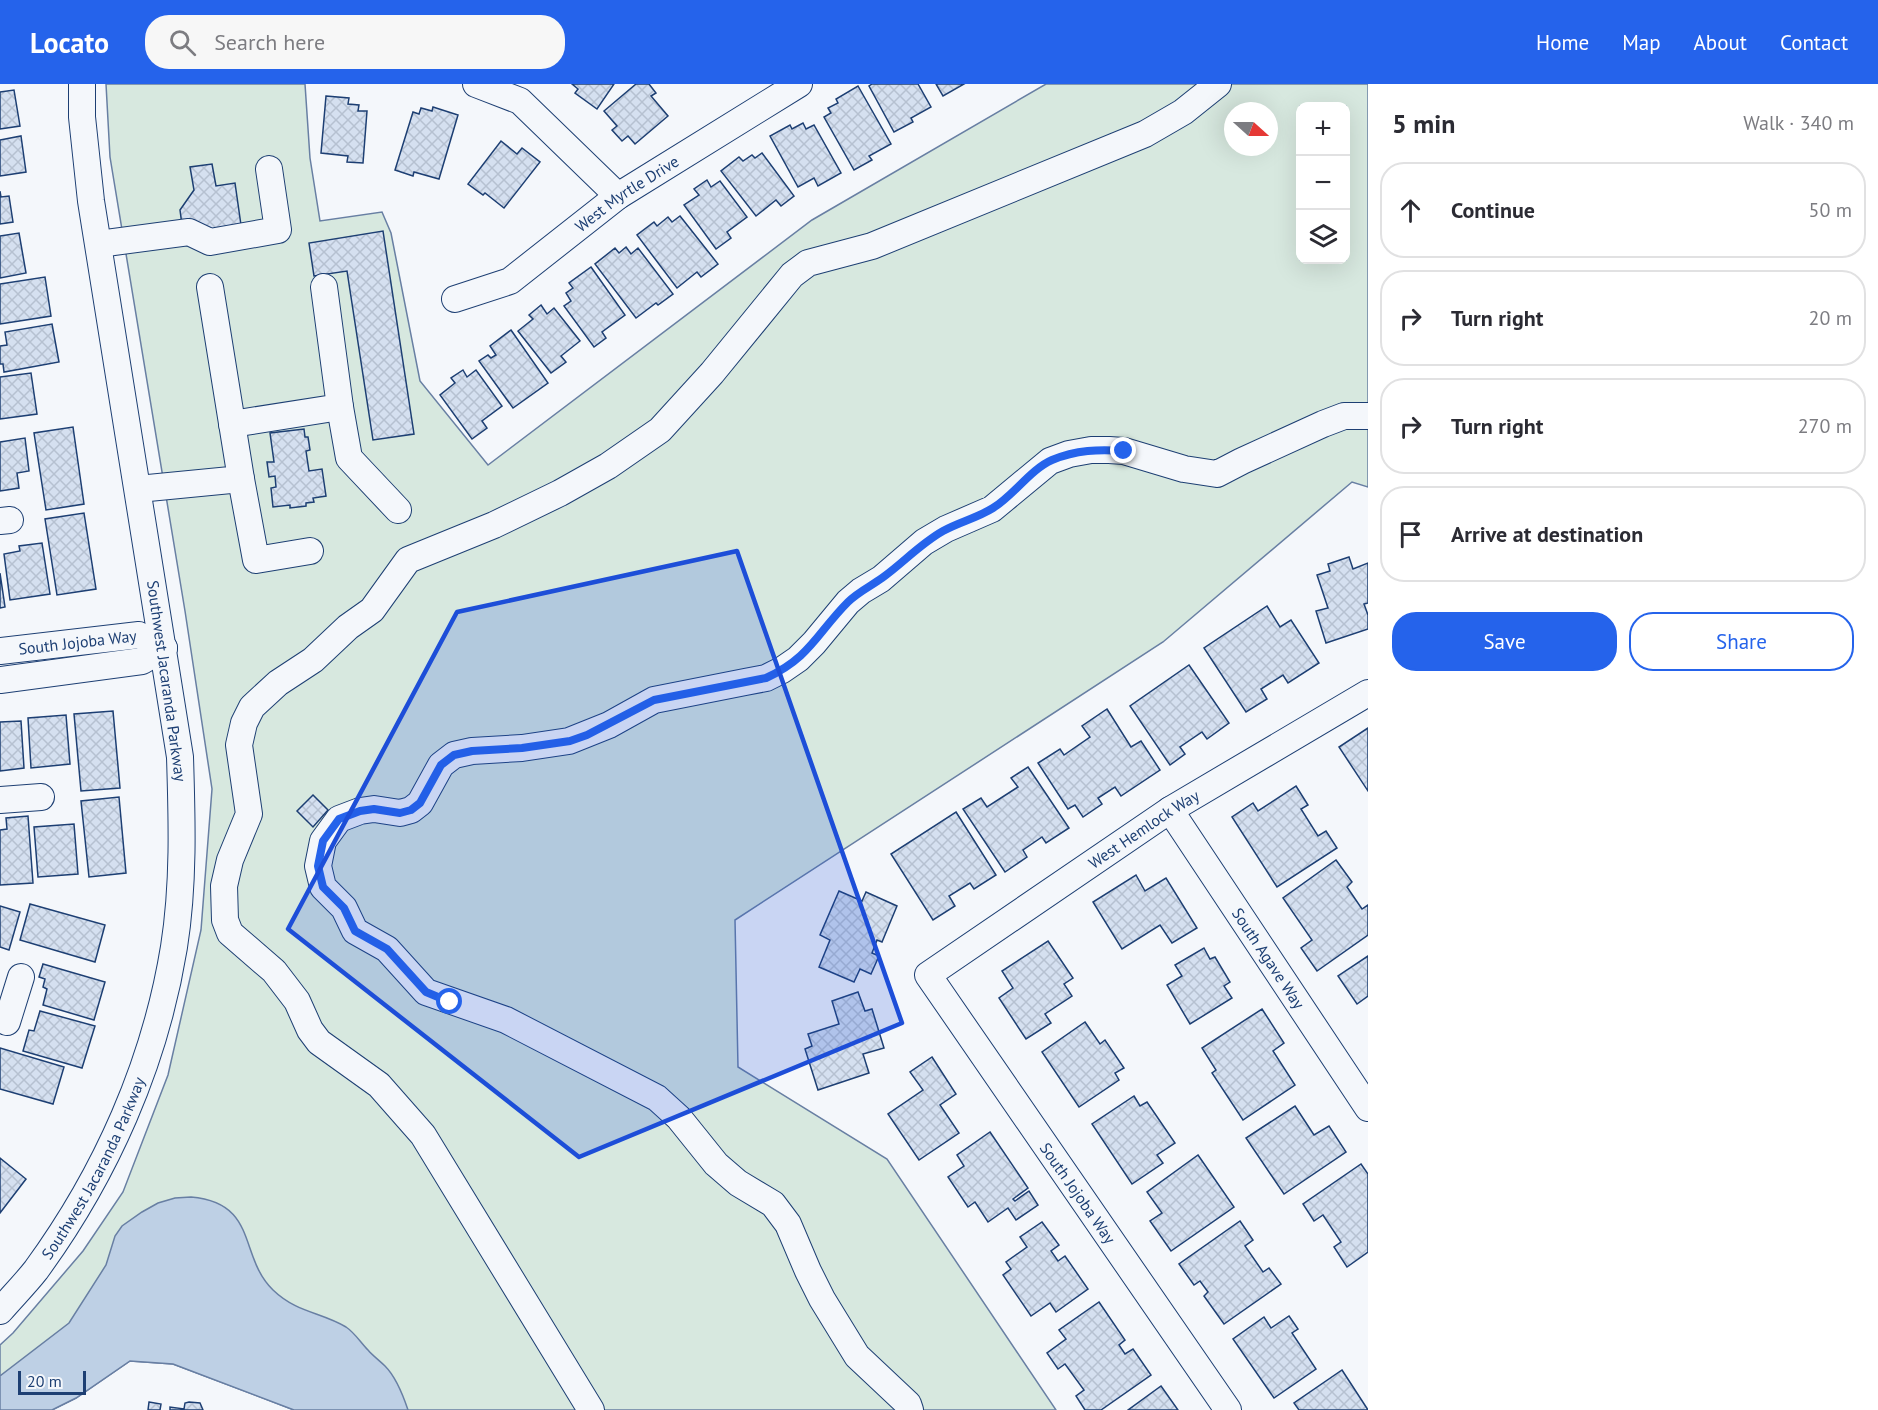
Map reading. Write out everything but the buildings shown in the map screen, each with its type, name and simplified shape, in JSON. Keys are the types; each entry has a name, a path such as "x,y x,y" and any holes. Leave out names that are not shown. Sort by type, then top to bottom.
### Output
{"street":[{"name":"Southwest Jacaranda Parkway","path":"0,1311 34,1272 67,1226 96,1176 137,1088 164,993 174,946 183,842 180,757 91,201 82,117 82,84"},
{"path":"476,84 520,101 618,196"},
{"name":"West Myrtle Drive","path":"455,299 510,281 618,196 799,84"},
{"path":"591,1410 423,1135 379,1084 319,1042 310,1030 297,1001 274,971 230,933 225,920 224,886 230,860 249,814 239,745 244,723 252,707 278,683 313,660 348,627 372,610 408,560 494,525 560,493 608,466 660,430 742,338 792,275 808,263 872,246 1144,134 1183,112 1218,84"},
{"path":"99,244 189,232 210,242 278,230 269,169"},
{"path":"210,287 256,560 310,551"},
{"path":"324,287 349,458 398,510"},
{"path":"232,423 340,407"},
{"path":"910,1410 908,1404 857,1356 818,1290 788,1224 773,1204 738,1183 716,1164 679,1118 657,1098 506,1020 426,992 387,949 355,931 344,908 323,887 318,866 323,841 339,819 360,811 374,809 400,813 411,810 420,803 441,765 454,755 472,751 522,748 570,741 587,735 654,700 766,678 782,670 798,660 848,602 861,591 896,567 924,542 946,529 992,509 1050,461 1069,454 1091,450 1124,451 1184,469 1217,474 1242,460 1323,424 1344,416 1368,416"},
{"path":"138,489 241,479"},
{"name":"South Jojoba Way","path":"0,651 139,635 164,648"},
{"path":"48,645 51,673"},
{"name":"South Jojoba Way","path":"0,680 142,661 164,648"},
{"name":"West Hemlock Way","path":"928,975 1170,810 1368,693"},
{"path":"0,800 41,796"},
{"name":"South Agave Way","path":"1170,810 1368,1108"},
{"name":"South Jojoba Way","path":"928,975 1228,1410"},
{"path":"6,1007 21,977"}],"highlighted area":[{"path":"737,551 902,1023 579,1157 288,929 457,612"}],"shaded area":[{"path":"106,84 305,84 310,158 320,221 382,212 391,233 420,381 488,465 812,220 1046,84 1368,84 1368,487 1352,482 1163,642 735,920 738,1067 887,1159 1056,1410 294,1410 173,1364 130,1361 76,1398 52,1410 0,1410 0,1345 13,1333 83,1251 123,1192 168,1075 201,930 212,789 110,157"}],"water":[{"path":"191,1197 213,1201 228,1209 238,1220 262,1276 273,1290 300,1308 349,1329 393,1375 408,1410 294,1410 173,1364 130,1361 76,1398 52,1410 0,1410 0,1376 69,1323 106,1265 115,1236 122,1226 158,1203 175,1198"}],"route":[{"path":"450,1002 426,992 387,949 355,931 344,908 323,887 318,866 323,841 339,819 360,811 374,809 400,813 411,810 420,803 441,765 454,755 472,751 522,748 570,741 587,735 654,700 766,678 798,660 848,602 881,579 924,542 946,529 992,509 1050,461 1069,454 1091,450 1124,451"}]}
